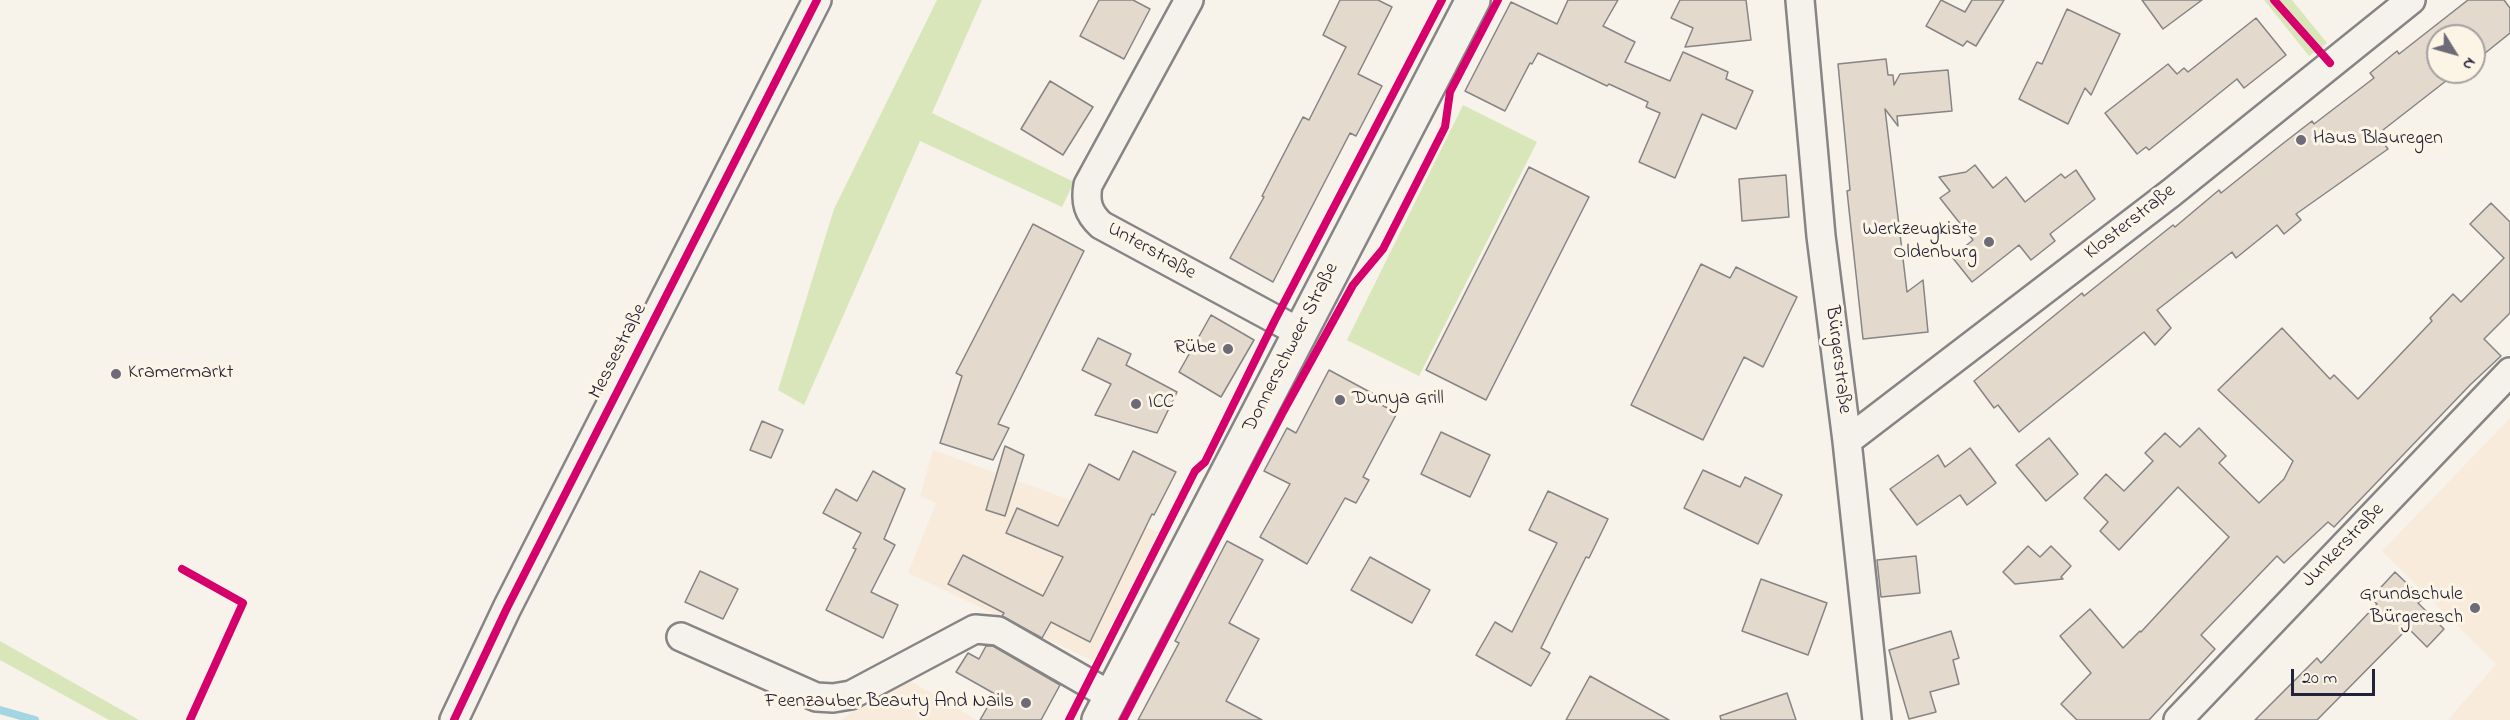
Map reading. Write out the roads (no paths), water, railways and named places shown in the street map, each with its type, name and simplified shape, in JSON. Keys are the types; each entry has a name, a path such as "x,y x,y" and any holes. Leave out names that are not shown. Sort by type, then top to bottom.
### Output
{"main road":[{"name":"Donnerschweer Straße","path":"1106,708 1473,0"}],"street":[{"name":"Messestraße","path":"454,720 512,598 817,0"},
{"name":"Unterstraße","path":"1189,0 1089,185 1086,197 1088,209 1101,225 1299,332"},
{"name":"Bürgerstraße","path":"1800,0 1821,236 1847,441 1877,720"},
{"name":"Klosterstraße","path":"1847,441 2171,193 2411,0"},
{"name":"Junkerstraße","path":"2178,720 2510,372"},
{"name":"Donnerschweer Straße","path":"681,637 816,697 833,699 851,695 975,629 999,630 1106,708"}],"waterway":[{"path":"0,710 35,720"}],"place":[{"name":"Haus Blauregen","path":"2301,140"},
{"name":"Werkzeugkiste Oldenburg","path":"1989,242"},
{"name":"Rübe","path":"1228,349"},
{"name":"Kramermarkt","path":"116,374"},
{"name":"Dunya Grill","path":"1340,400"},
{"name":"ICC","path":"1136,404"},
{"name":"Grundschule Bürgeresch","path":"2475,608"},
{"name":"Feenzauber Beauty And Nails","path":"1026,703"}]}
